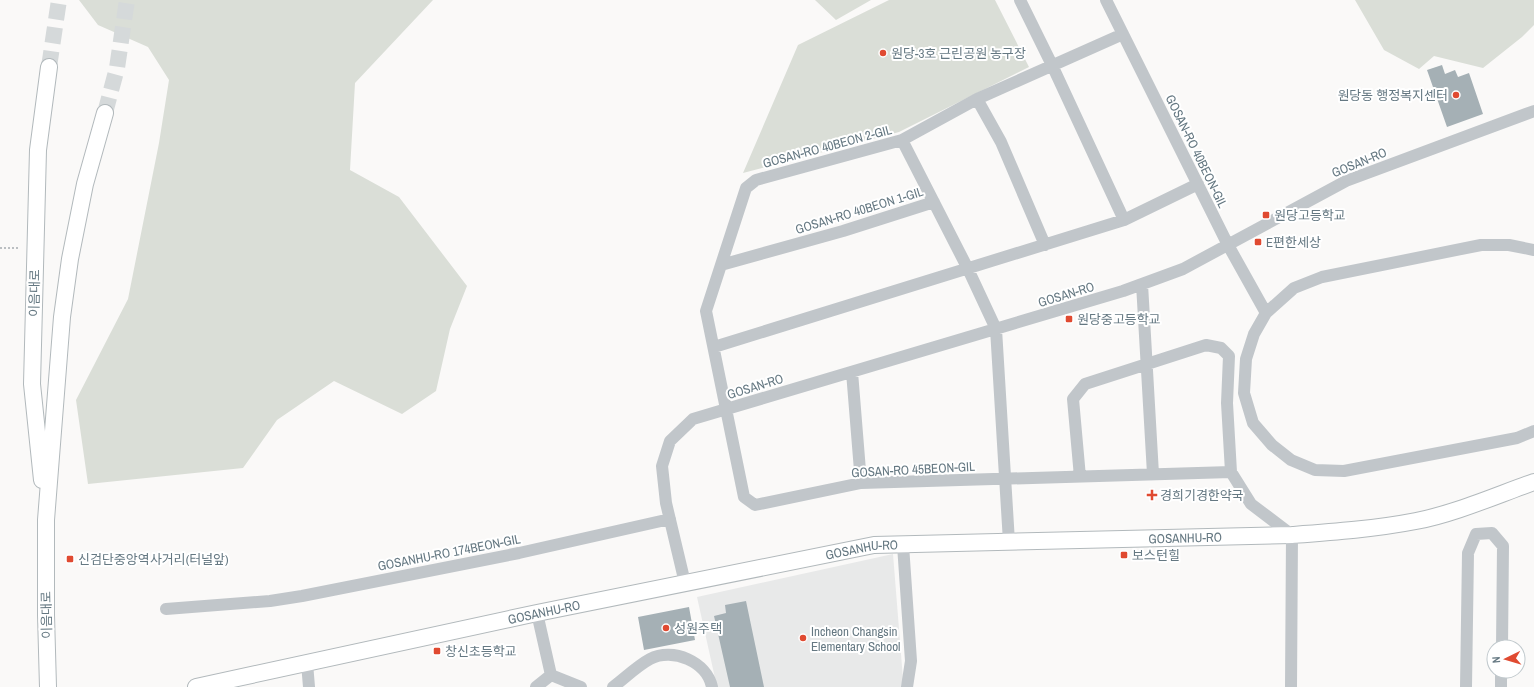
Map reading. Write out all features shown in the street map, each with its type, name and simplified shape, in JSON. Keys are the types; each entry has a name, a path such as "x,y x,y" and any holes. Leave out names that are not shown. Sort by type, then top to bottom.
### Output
{"main road":[{"name":"이음대로","path":"46,520 32,384 38,150 49,67"},
{"name":"이음대로","path":"48,687 46,520 62,317 70,259 85,184 105,114"},
{"name":"GOSANHU-RO","path":"196,687 537,613 874,545 1292,535 1355,530 1417,521 1478,502 1534,482"}],"street":[{"path":"1020,0 1124,220"},
{"name":"GOSAN-RO 40BEON-GIL","path":"1106,0 1228,245 1266,313"},
{"name":"GOSAN-RO 40BEON 2-GIL","path":"728,409 706,311 746,188 756,180 902,140 977,99 1123,34"},
{"path":"977,99 1001,142 1045,245"},
{"name":"GOSAN-RO","path":"670,519 662,466 670,441 693,419 1142,284 1183,269 1346,181 1534,112"},
{"path":"902,140 934,202"},
{"path":"714,347 1124,220 1198,184"},
{"name":"GOSAN-RO 40BEON 1-GIL","path":"721,265 843,231 934,202 996,329"},
{"path":"1534,250 1509,245 1481,245 1322,277 1294,288 1266,313 1254,334 1246,359 1244,393 1253,423 1272,446 1291,460 1315,470 1344,471 1517,438 1534,432"},
{"path":"1142,284 1145,365 1153,474"},
{"path":"996,329 1009,542"},
{"path":"1080,477 1073,399 1085,384 1206,345 1221,348 1229,356 1227,403 1231,472 1251,504 1292,535 1291,687"},
{"path":"852,372 861,483"},
{"name":"GOSAN-RO 45BEON-GIL","path":"728,409 744,497 755,505 861,483 1231,472"},
{"path":"670,519 685,583"},
{"name":"GOSANHU-RO 174BEON-GIL","path":"166,609 270,601 302,596 519,553 670,519"},
{"path":"1466,687 1468,553 1476,534 1492,533 1503,546 1502,639"},
{"path":"903,545 911,661 906,687"},
{"path":"537,613 551,675"},
{"path":"613,687 651,659 673,655 693,660 710,679 712,687"},
{"path":"307,663 309,687"},
{"path":"536,687 551,675"},
{"path":"551,675 581,687"}],"path":[{"path":"0,248 18,248"}],"shaded area":[{"path":"79,0 433,0 355,83 350,170 399,197 467,286 450,329 436,391 402,414 334,381 277,420 243,468 88,484 76,400 128,299 159,143 169,80 148,47 98,25"},
{"path":"815,0 871,0 836,20"},
{"path":"889,0 995,0 1029,67 899,132 743,173 798,45"},
{"path":"1355,0 1534,0 1534,25 1522,37 1483,68 1434,56 1419,69 1384,50"},
{"name":"Incheon Changsin Elementary School","path":"893,554 903,679 901,687 717,687 697,597"}],"building":[{"name":"원당동 행정복지센터","path":"1442,65 1445,74 1455,70 1458,77 1469,73 1483,114 1447,127 1427,70"},
{"path":"746,601 764,687 730,687 714,616 726,613 725,605"},
{"name":"성원주택","path":"689,607 695,640 644,650 638,617"}],"tunnel":[{"path":"49,67 59,0"},
{"path":"105,113 117,68 127,0"}],"place":[{"name":"원당-3호 근린공원 농구장","path":"883,53"},
{"name":"원당동 행정복지센터","path":"1456,95"},
{"name":"원당고등학교","path":"1266,215"},
{"name":"E편한세상","path":"1258,242"},
{"name":"원당중고등학교","path":"1069,319"},
{"name":"경희기경한약국","path":"1152,495"},
{"name":"보스턴힐","path":"1124,555"},
{"name":"신검단중앙역사거리(터널앞)","path":"70,559"},
{"name":"성원주택","path":"666,628"},
{"name":"Incheon Changsin Elementary School","path":"803,638"},
{"name":"창신초등학교","path":"437,651"}]}
